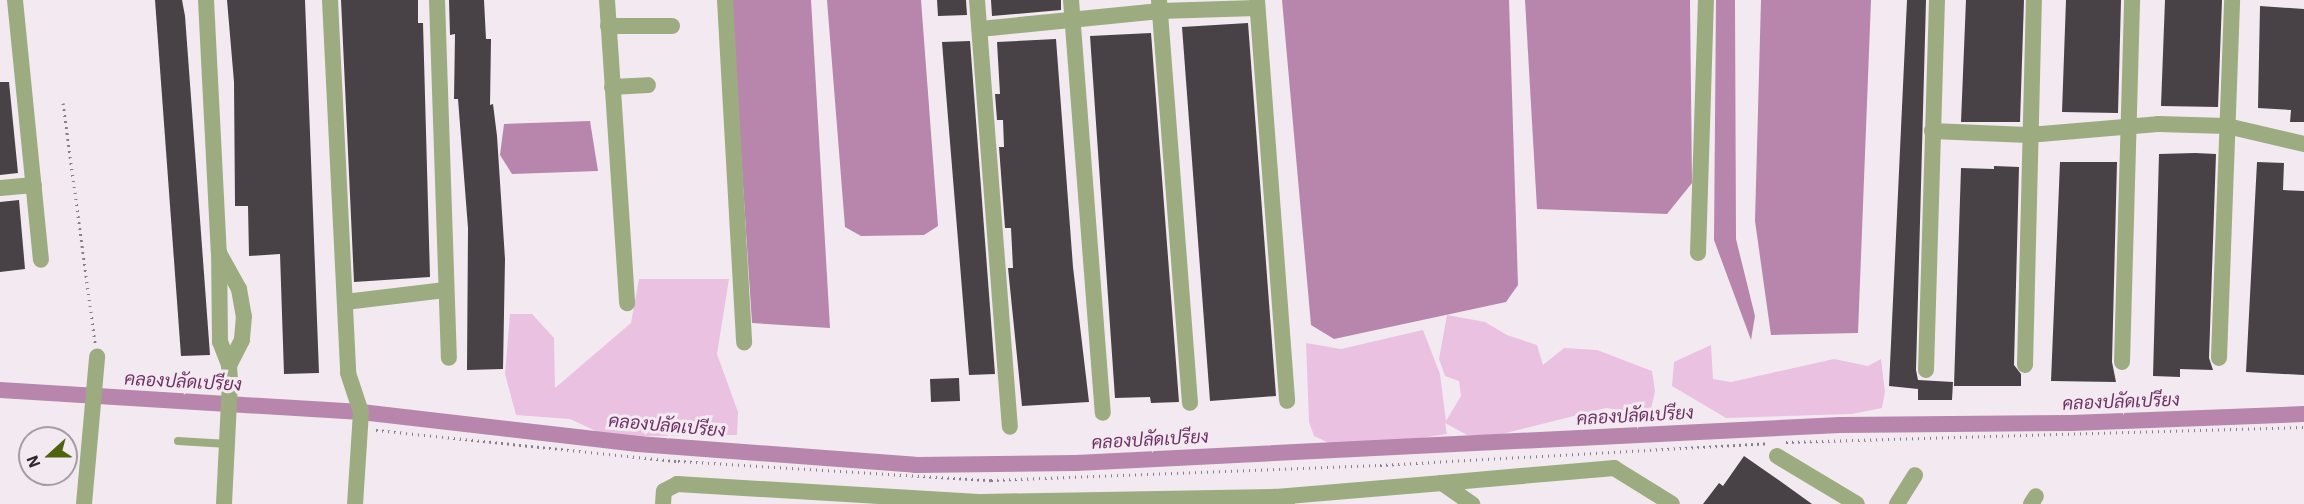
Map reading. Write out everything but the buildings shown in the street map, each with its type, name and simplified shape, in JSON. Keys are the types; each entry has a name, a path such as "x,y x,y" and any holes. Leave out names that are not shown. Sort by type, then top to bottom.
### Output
{"street":[{"path":"15,0 41,260"},
{"path":"206,0 219,254 220,342 230,373"},
{"path":"330,0 348,373 360,420 355,504"},
{"path":"437,0 449,358"},
{"path":"607,0 627,303"},
{"path":"725,0 744,342"},
{"path":"977,0 1010,427"},
{"path":"1071,0 1103,413"},
{"path":"1698,253 1706,0"},
{"path":"1926,370 1937,0"},
{"path":"2025,365 2028,135 2034,0"},
{"path":"2122,362 2132,0"},
{"path":"2219,358 2232,0"},
{"path":"980,29 1073,19 1160,5 1257,4 1287,401"},
{"path":"1160,5 1190,404"},
{"path":"608,26 672,26"},
{"path":"612,87 648,85"},
{"path":"1932,131 2028,135 2128,126 2227,126 2304,144"},
{"path":"0,188 34,185"},
{"path":"219,254 239,289 244,316 242,340 230,373 224,504"},
{"path":"345,302 445,290"},
{"path":"84,504 97,357"},
{"path":"1777,456 1857,504"},
{"path":"663,504 664,491 677,484 771,497 879,501 1094,503 1282,500 1614,468 1672,504"},
{"path":"1897,504 1915,475"},
{"path":"1442,483 1472,504"}],"lane":[{"path":"178,441 228,444"}],"path":[{"path":"63,103 97,357"},
{"path":"360,420 678,461 991,480 1380,465 1761,443 2304,427"}],"shaded area":[{"path":"731,0 811,0 830,328 752,323"},
{"path":"827,0 921,0 938,226 924,235 861,236 845,227"},
{"path":"1282,0 1509,0 1518,285 1506,302 1334,339 1311,325"},
{"path":"1525,0 1690,0 1692,183 1667,214 1537,209"},
{"path":"1716,0 1735,0 1736,239 1755,316 1751,340 1714,240"},
{"path":"1761,0 1871,0 1858,333 1771,335 1755,221"},
{"path":"590,121 598,171 512,174 500,155 504,124"},
{"path":"639,279 729,279 717,354 738,412 737,435 646,436 620,442 570,419 516,415 505,374 510,314 532,314 554,338 555,388 631,323"},
{"path":"1447,315 1485,322 1507,335 1537,345 1543,365 1564,348 1597,350 1652,371 1655,391 1651,409 1633,412 1606,408 1498,435 1467,435 1445,423 1447,434 1369,446 1329,443 1314,436 1309,422 1306,343 1341,349 1423,330 1440,374 1446,421 1461,396 1459,381 1445,376 1439,359"},
{"path":"1711,345 1713,379 1731,382 1834,359 1868,366 1881,359 1885,392 1882,408 1852,414 1726,418 1672,386 1674,362"}],"waterway":[{"name":"คลองปลัดเปรียง","path":"0,390 361,412 638,444 915,465 1076,463 1840,425 2071,423 2304,414"}]}
